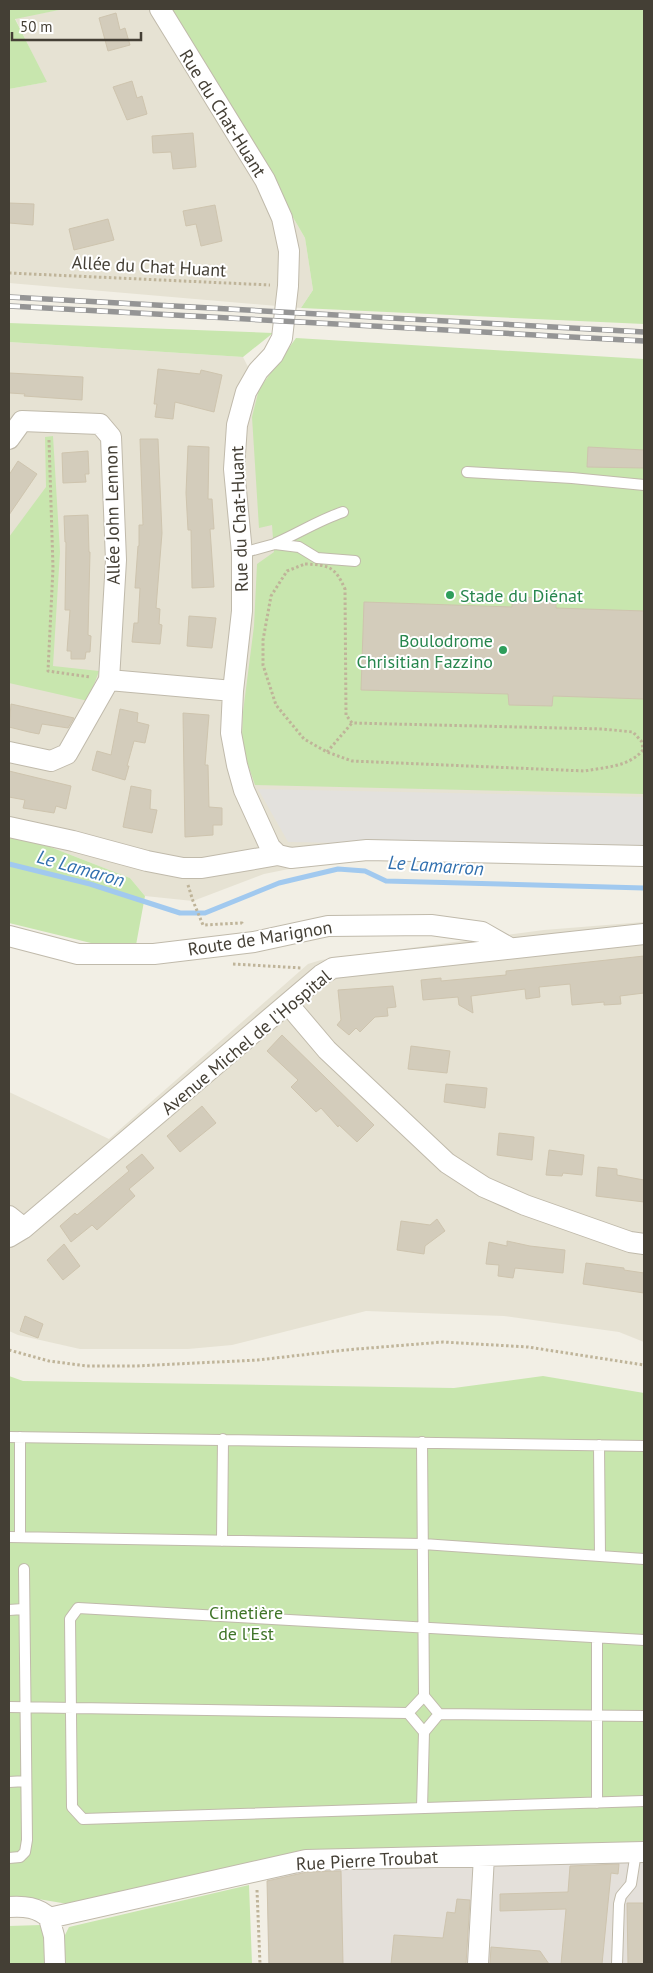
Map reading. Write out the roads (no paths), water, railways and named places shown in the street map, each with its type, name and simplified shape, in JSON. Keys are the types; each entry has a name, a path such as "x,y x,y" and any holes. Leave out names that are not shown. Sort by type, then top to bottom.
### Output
{"street":[{"name":"Rue du Chat-Huant","path":"160,9 268,188 282,218 289,251 288,286 282,338 273,355 258,371 246,392 237,425 234,469 242,553 242,611 233,690 232,733 237,765 244,790 270,847 278,855"},
{"name":"Allée John Lennon","path":"9,439 22,421 100,424 111,437 116,560 110,680 67,754 51,761 9,752"},
{"path":"110,680 233,690"},
{"path":"9,827 183,868 202,868 278,855 291,858 367,850 644,856"},
{"name":"Route de Marignon","path":"9,936 78,954 154,954 254,942 328,926 431,925 482,932 510,948"},
{"name":"Avenue Michel de l'Hospital","path":"14,1227 321,975 333,968 644,934"},
{"path":"288,1004 327,1050 447,1163 484,1187 526,1206 630,1242 644,1244"},
{"name":"Rue Pierre Troubat","path":"49,1918 306,1860 640,1852"},
{"path":"478,1964 484,1856"},
{"path":"9,1907 23,1906 42,1912 49,1918 54,1936 55,1964"}],"lane":[{"path":"467,472 572,478 644,485"},
{"path":"242,553 275,544 306,530 323,519 343,512"},
{"path":"275,544 299,547 325,562 355,562"},
{"path":"9,1437 644,1446"},
{"path":"20,1437 20,1537"},
{"path":"222,1541 223,1439"},
{"path":"422,1442 424,1696 439,1714 644,1716"},
{"path":"600,1445 600,1556"},
{"path":"9,1537 423,1544 644,1559"},
{"path":"9,1858 20,1858 25,1852 24,1569"},
{"path":"644,1640 78,1608 70,1618 72,1807 83,1818 644,1801"},
{"path":"9,1610 24,1609"},
{"path":"597,1638 597,1803"},
{"path":"408,1714 424,1696"},
{"path":"9,1707 408,1714 424,1732"},
{"path":"422,1808 424,1732 439,1714"},
{"path":"9,1782 26,1782"},
{"path":"617,1964 619,1904 621,1896 631,1884 640,1852"}],"waterway":[{"name":"Le Lamarron","path":"9,864 90,884 180,913 205,913 279,883 338,869 365,871 386,881 644,888"}],"railway":[{"path":"9,297 644,332"},
{"path":"9,306 644,341"}],"place":[{"name":"Stade du Diénat","path":"450,595"},
{"name":"Boulodrome Chrisitian Fazzino","path":"503,650"}],"water label":[{"name":"Le Lamaron","path":"81,868"}],"park label":[{"name":"Cimetière de l’Est","path":"246,1622"}]}
